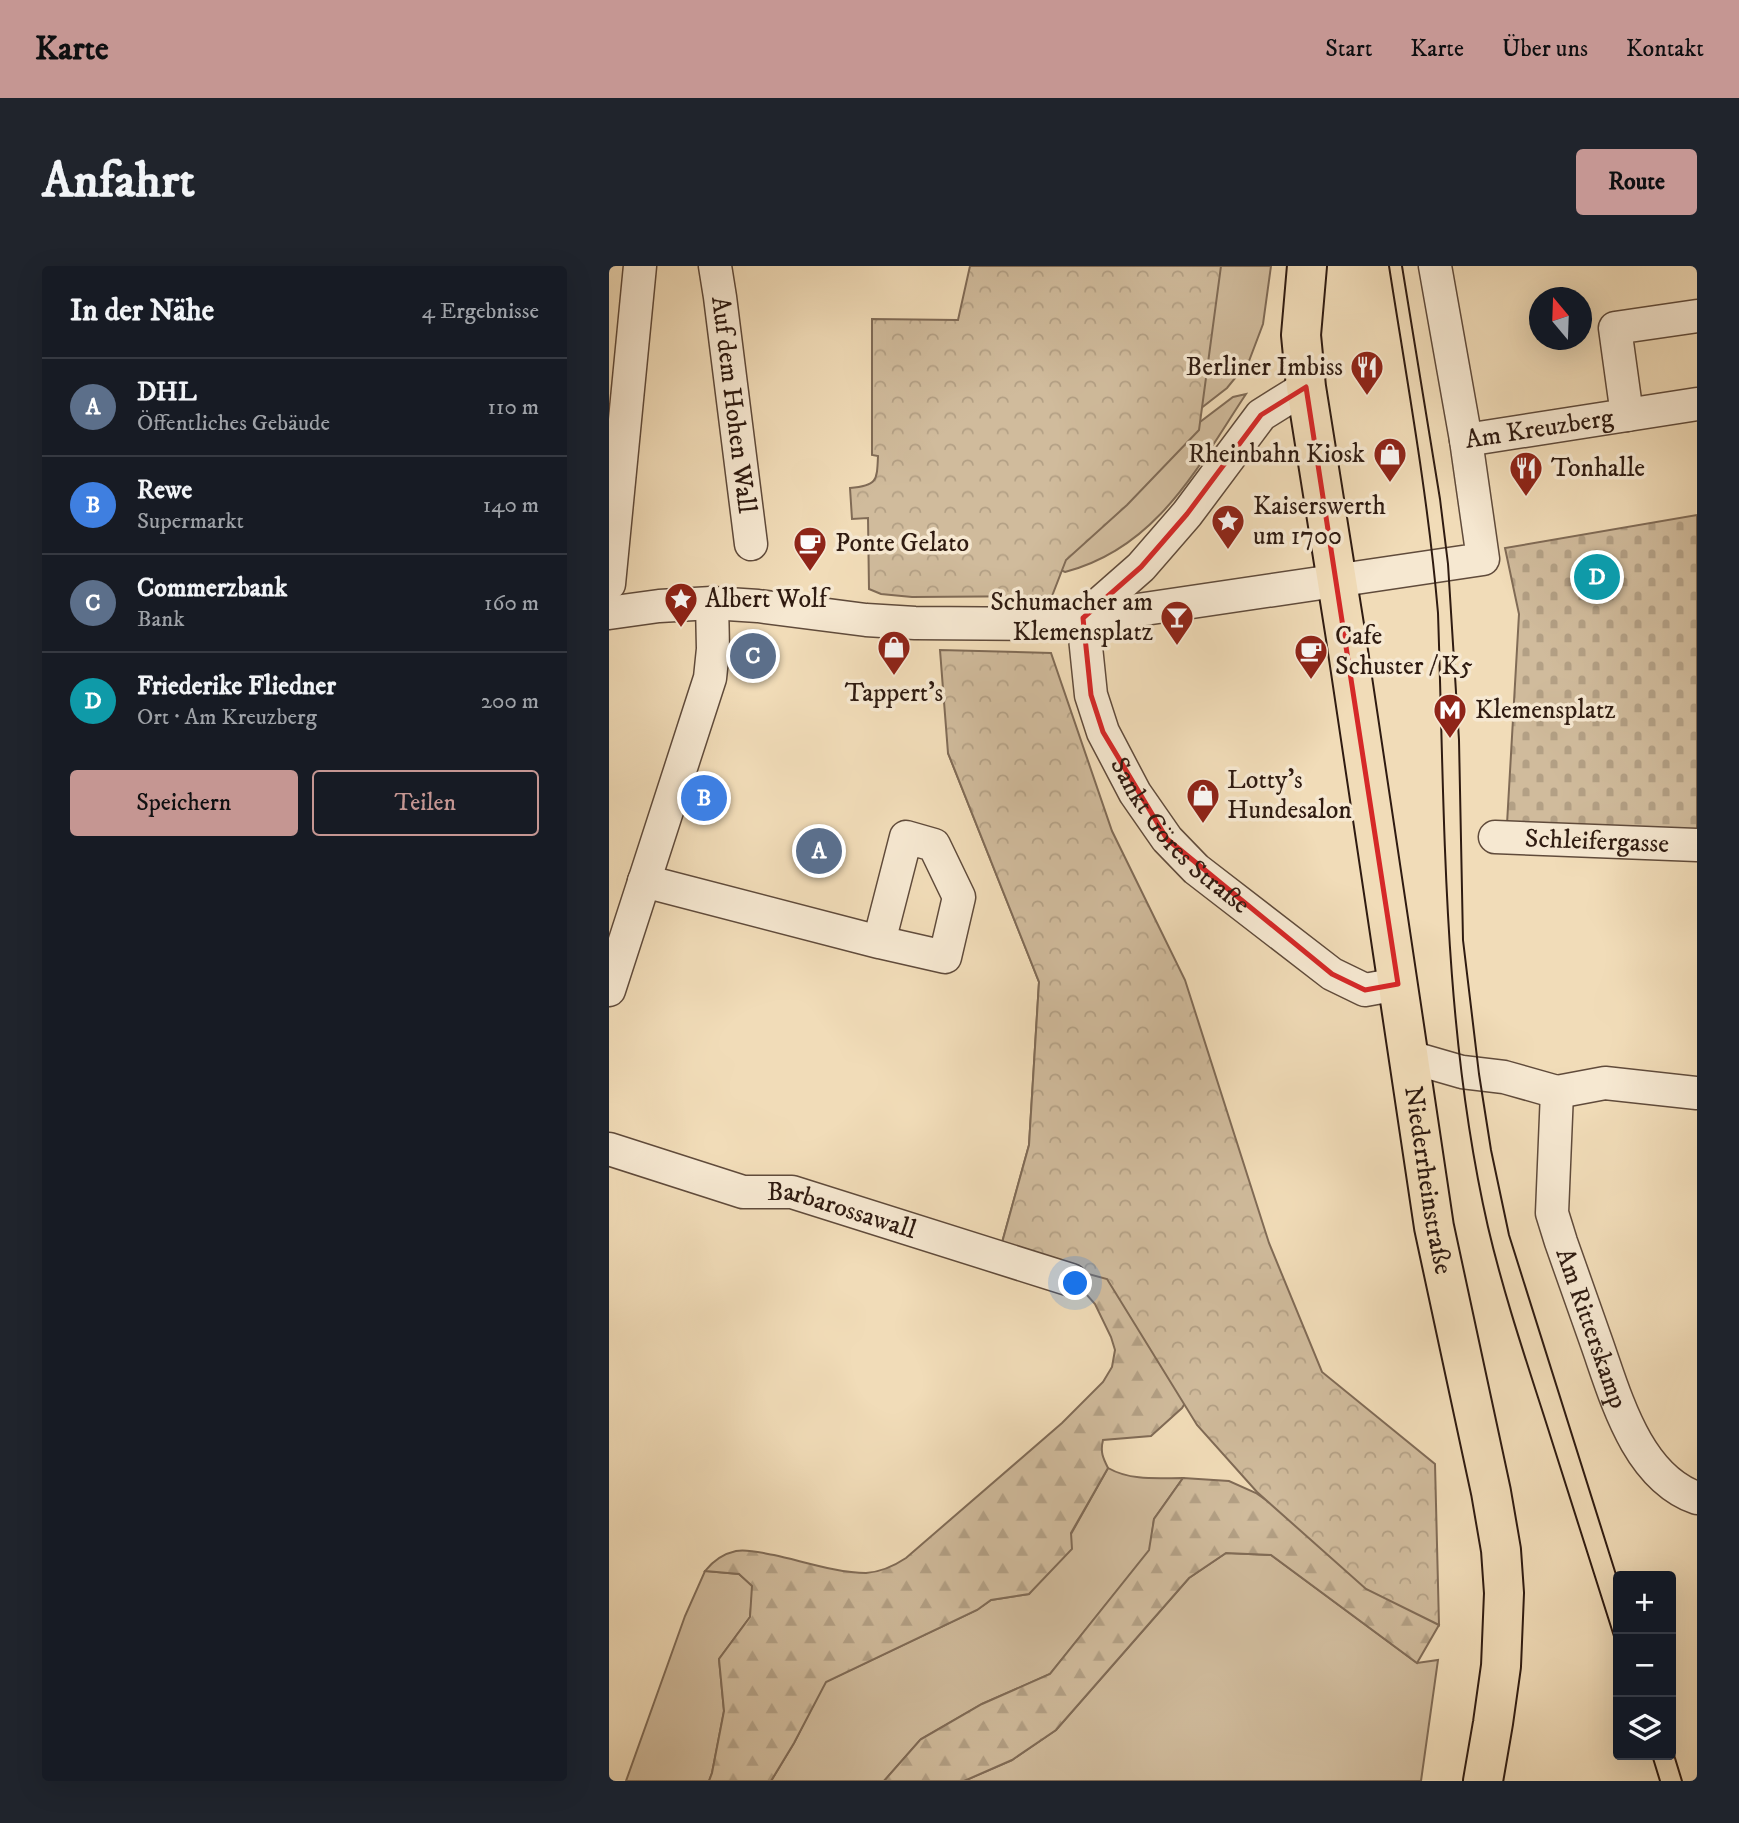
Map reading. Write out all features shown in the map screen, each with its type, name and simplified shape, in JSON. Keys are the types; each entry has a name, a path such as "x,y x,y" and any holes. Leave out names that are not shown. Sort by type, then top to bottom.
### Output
{"main road":[{"name":"Niederrheinstraße","path":"1307,266 1301,335 1306,387 1336,579 1382,987 1410,1058 1434,1227 1501,1550 1504,1592 1501,1666 1483,1781"}],"street":[{"path":"609,584 640,266"},
{"name":"Auf dem Hohen Wall","path":"715,266 751,544"},
{"path":"1435,266 1465,440"},
{"name":"Am Kreuzberg","path":"1627,415 1615,328 1697,316"},
{"path":"1083,618 1140,567 1179,523 1261,415 1306,387"},
{"name":"Am Kreuzberg","path":"1336,579 1483,559 1465,440 1697,404"},
{"path":"609,613 659,606 712,603 866,620 1043,624 1336,579"},
{"path":"609,990 710,678 713,649 712,603"},
{"name":"Sankt Göres Straße","path":"1083,618 1091,695 1103,732 1135,793 1167,839 1196,869 1332,974 1382,987"},
{"name":"Schleifergasse","path":"1495,837 1697,845"},
{"path":"644,881 879,942"},
{"path":"1410,1058 1462,1072 1504,1077 1557,1092 1605,1083 1697,1093"},
{"name":"Am Ritterskamp","path":"1557,1092 1552,1213 1622,1414 1638,1444 1656,1468 1673,1485 1697,1498"},
{"name":"Barbarossawall","path":"609,1149 743,1192 792,1192 1070,1280"}],"highlighted area":[{"path":"1306,387 1398,984 1365,990 1332,974 1167,839 1103,732 1091,695 1083,618 1141,567 1187,514 1261,415"}],"green space":[{"path":"970,266 1221,266 1199,430 1127,505 1066,560 1052,596 912,597 881,594 869,589 868,518 852,519 850,488 870,484 877,471 878,456 872,455 872,319 958,320"},
{"path":"1205,266 1271,266 1263,324 1249,361 1227,388 1164,437"},
{"path":"1246,394 1191,477 1150,525 1097,560 1065,572 1056,568 1171,444 1233,397"},
{"path":"1697,515 1697,832 1507,824 1519,614 1505,548"},
{"path":"940,650 1051,653 1112,831 1185,980 1269,1243 1322,1372 1435,1464 1439,1625 1366,1589 1257,1492 1197,1425 1107,1279 1000,1250 1029,1145 1039,982 948,753"},
{"path":"948,753 1204,1372 1182,1408 1151,1436 1103,1440 1103,1455 1108,1468 1071,1533 1072,1549 1029,1594 991,1600 977,1610 826,1682 771,1781 709,1781 724,1711 719,1659 750,1617 752,1586 739,1574 705,1571 711,1564 726,1554 746,1550 855,1572 866,1573 892,1566 906,1558 1062,1423 1103,1382 1112,1367 1115,1350 1111,1337 1095,1304 1071,1277 1000,1250 1029,1145 1039,982"},
{"path":"1108,1468 1135,1477 1183,1478 1154,1519 1150,1550 1050,1674 982,1704 921,1739 884,1781 771,1781 825,1682 977,1610 991,1600 1029,1594 1071,1534"},
{"path":"1183,1478 1229,1481 1256,1493 1439,1625 1417,1663 1271,1555 1226,1553 1189,1578 1056,1730 1012,1760 964,1781 884,1781 920,1740 982,1704 1050,1674 1149,1550 1154,1519"},
{"path":"1226,1553 1271,1555 1417,1663 1438,1660 1421,1781 964,1781 1012,1760 1056,1730 1189,1578"},
{"path":"705,1571 739,1574 753,1586 750,1617 719,1659 724,1711 709,1781 626,1781 685,1616"}],"tram line":[{"path":"1389,266 1434,569 1438,613 1448,922 1462,1075 1473,1151 1488,1227 1507,1299 1613,1634"},
{"path":"1402,266 1448,564 1459,740 1463,940 1491,1150 1509,1235 1615,1571"},
{"path":"1654,1760 1660,1781"},
{"path":"1676,1760 1682,1781"}],"place":[{"name":"Berliner Imbiss","path":"1367,397"},
{"name":"Rheinbahn Kiosk","path":"1390,484"},
{"name":"Tonhalle","path":"1526,498"},
{"name":"Kaiserswerth um 1700","path":"1228,551"},
{"name":"Ponte Gelato","path":"810,573"},
{"name":"Friederike Fliedner","path":"1597,577"},
{"name":"Albert Wolf","path":"681,629"},
{"name":"Schumacher am Klemensplatz","path":"1177,647"},
{"name":"Commerzbank","path":"753,656"},
{"name":"Tappert's","path":"894,677"},
{"name":"Cafe Schuster / K5","path":"1311,681"},
{"name":"Klemensplatz","path":"1450,740"},
{"name":"Rewe","path":"704,798"},
{"name":"Lotty's Hundesalon","path":"1203,825"},
{"name":"DHL","path":"819,851"}]}
